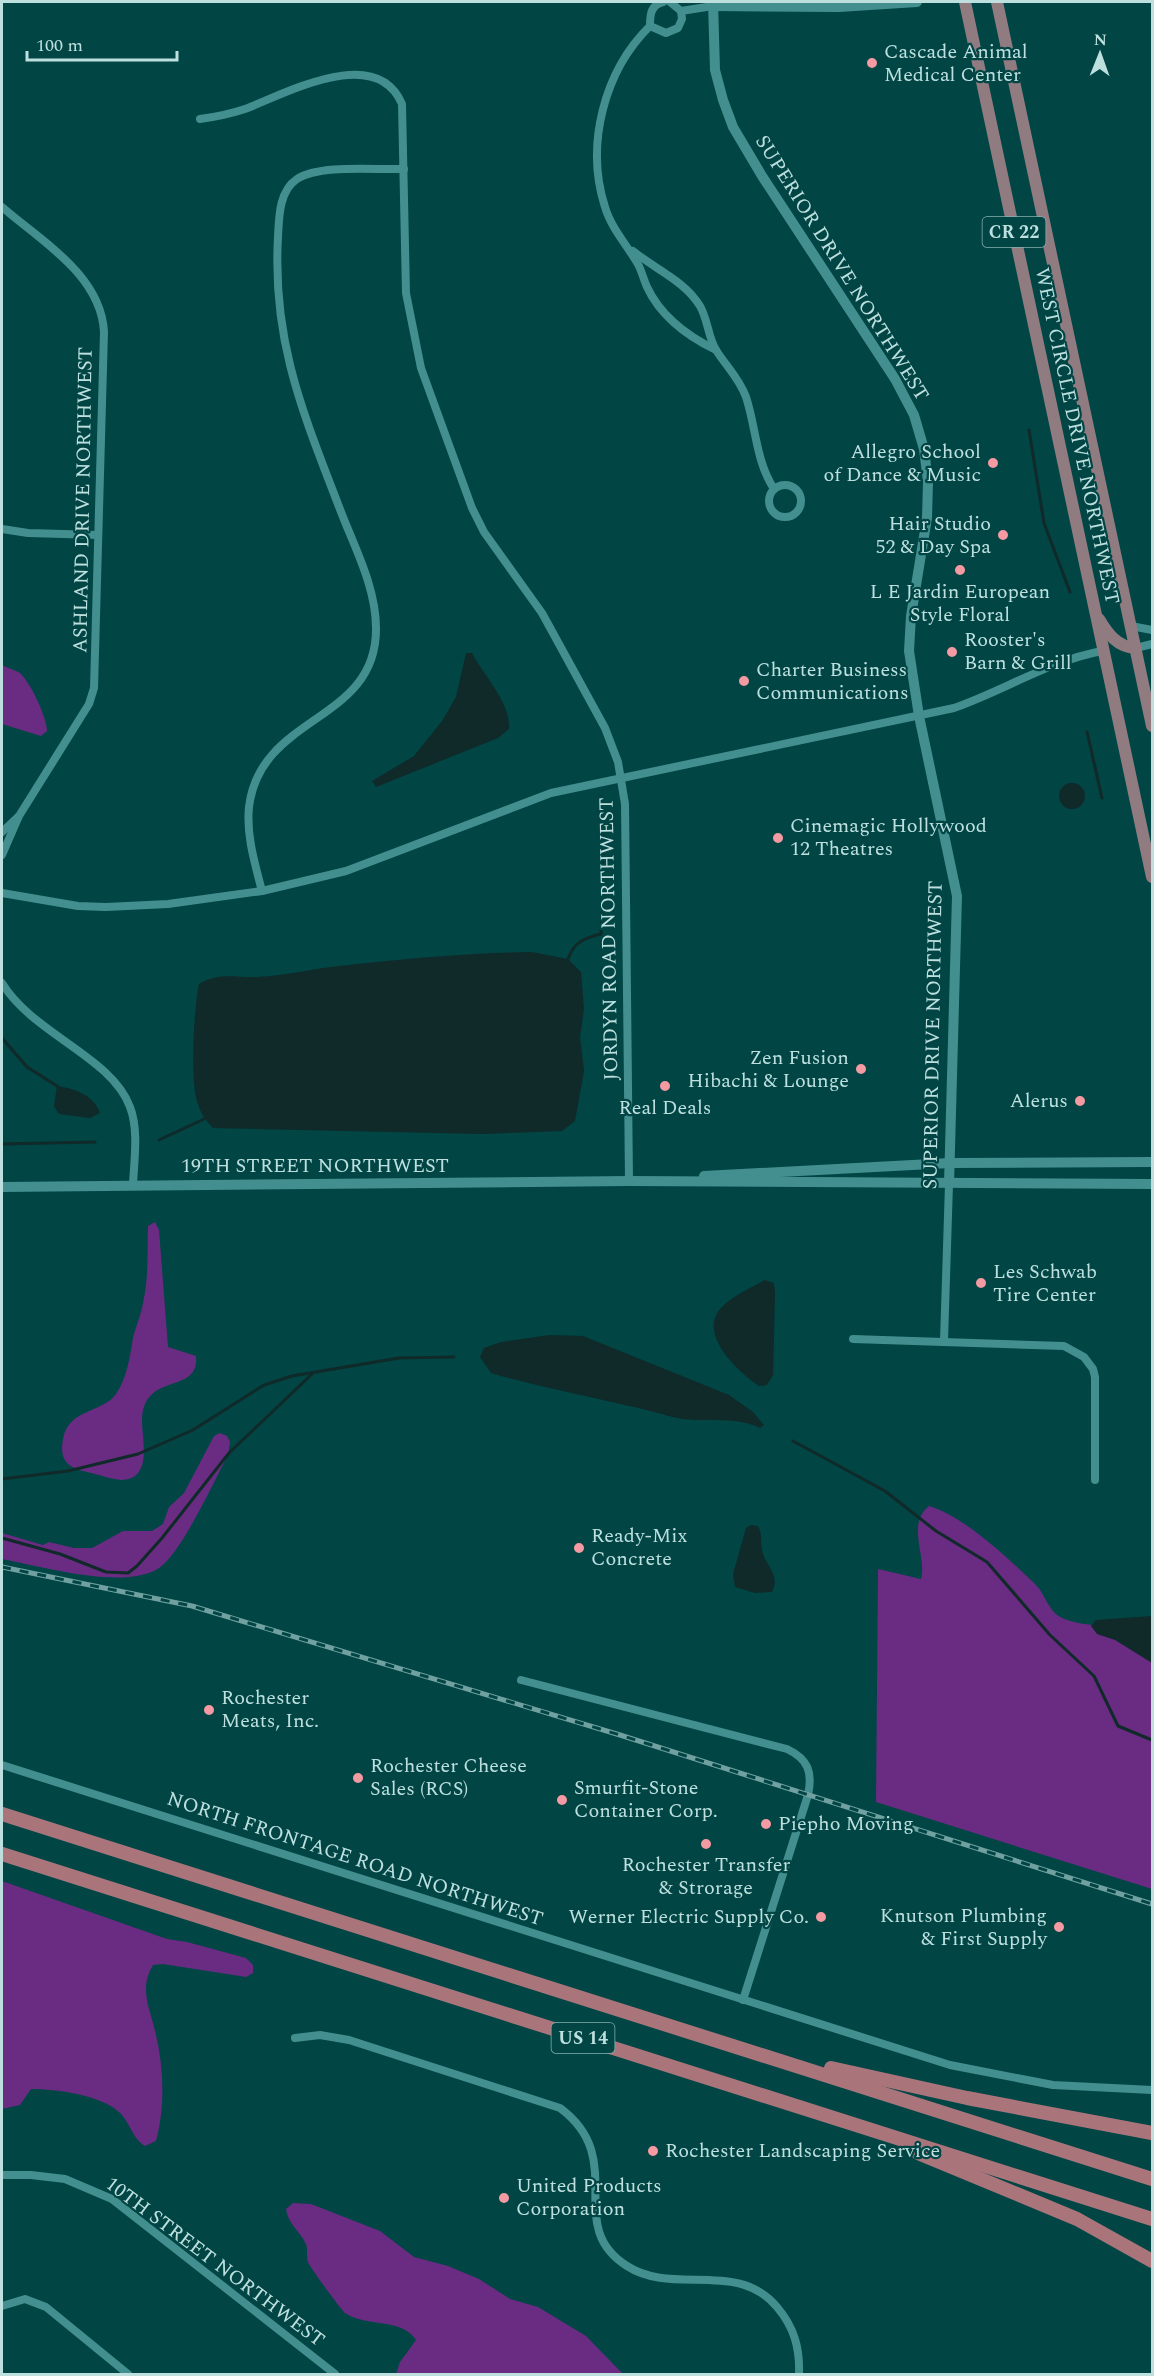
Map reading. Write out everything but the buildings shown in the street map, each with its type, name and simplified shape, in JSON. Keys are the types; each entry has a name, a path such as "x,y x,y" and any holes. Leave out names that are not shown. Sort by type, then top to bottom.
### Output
{"highway":[{"name":"US 14","path":"2,1814 1152,2179"},
{"name":"US 14","path":"2,1854 1152,2219"},
{"path":"637,2016 880,2080 1152,2133"},
{"path":"822,2114 1062,2212 1152,2261"}],"main road":[{"name":"WEST CIRCLE DRIVE NORTHWEST","path":"965,2 1152,878"},
{"name":"WEST CIRCLE DRIVE NORTHWEST","path":"997,2 1152,726"},
{"path":"1095,613 1114,639 1127,647 1136,648"}],"street":[{"path":"663,2 654,6 650,13 650,26 640,36 611,83 599,123 597,147 600,187 612,225 627,246 653,298 678,327 716,350 730,367 746,396 760,456 774,489"},
{"path":"670,2 681,11"},
{"path":"681,11 713,4 839,6 917,2"},
{"name":"SUPERIOR DRIVE NORTHWEST","path":"713,4 715,70 733,127 762,176 895,379 919,430 926,464 928,498 911,616 909,651 919,716 957,896 944,1341"},
{"path":"650,26 661,33 674,32 681,25 681,11"},
{"name":"JORDYN ROAD NORTHWEST","path":"200,119 244,109 290,88 327,78 373,79 390,87 402,104 406,293 421,368 472,508 498,553 542,613 605,728 622,778 625,804 629,1181"},
{"path":"262,891 248,828 253,787 272,752 285,740 342,702 364,678 375,648 375,614 365,575 297,396 287,360 279,306 279,223 288,187 303,175 334,171 404,169"},
{"name":"ASHLAND DRIVE NORTHWEST","path":"2,207 79,274 94,293 102,313 104,332 95,674 92,697 19,816 2,855"},
{"path":"627,246 650,265 678,283 700,306 716,350"},
{"path":"783,485 796,489 801,502 796,513 786,518 773,512 769,501 774,489 783,485"},
{"path":"2,529 28,533 98,535"},
{"path":"1131,626 1152,630"},
{"path":"1136,648 1152,644"},
{"path":"2,893 78,906 114,906 168,904 262,891 346,871 551,793 919,716 978,699 1036,671 1102,651"},
{"name":"ASHLAND DRIVE NORTHWEST","path":"2,832 19,816"},
{"path":"2,983 33,1020 105,1071 121,1088 131,1108 134,1132 133,1185"},
{"name":"19TH STREET NORTHWEST","path":"629,1181 815,1168 950,1163 1152,1162"},
{"name":"19TH STREET NORTHWEST","path":"2,1187 629,1181 1152,1184"},
{"path":"853,1339 1053,1345 1064,1346 1084,1357 1093,1370 1096,1387 1095,1480"},
{"path":"520,1680 787,1749 808,1766 811,1782 808,1795 743,2000"},
{"name":"NORTH FRONTAGE ROAD NORTHWEST","path":"2,1765 976,2072 1068,2087 1152,2090"},
{"path":"295,2038 320,2035 349,2040 560,2108 582,2127 594,2151 595,2214 608,2250 626,2266 648,2275 723,2280 757,2289 773,2301 794,2333 798,2350 799,2374"},
{"name":"10TH STREET NORTHWEST","path":"2,2175 31,2175 65,2179 111,2199 335,2374"},
{"path":"2,2306 25,2299 46,2307 128,2374"}],"shaded area":[{"path":"2,665 20,673 33,692 46,725 47,731 41,736 2,724"},
{"path":"155,1222 159,1230 168,1347 196,1356 195,1368 181,1381 151,1395 145,1405 142,1421 144,1458 142,1466 131,1478 118,1480 72,1466 63,1457 63,1439 66,1429 78,1416 110,1400 123,1381 145,1293 148,1226"},
{"path":"220,1433 227,1436 230,1442 228,1455 187,1533 168,1560 159,1568 144,1575 104,1577 59,1571 2,1559 2,1533 43,1545 49,1542 74,1548 92,1548 123,1531 152,1531 163,1524 169,1507 184,1493 214,1436"},
{"path":"929,1506 957,1519 999,1551 1036,1585 1057,1615 1066,1620 1090,1625 1152,1624 1152,1889 876,1802 878,1569 921,1579 918,1531 922,1513"},
{"path":"2,1881 167,1939 246,1958 253,1965 253,1973 246,1977 163,1964 153,1965 146,1983 146,1992 159,2048 162,2075 161,2115 156,2141 145,2146 137,2139 120,2113 91,2097 78,2094 31,2089 20,2105 2,2109"},
{"path":"293,2203 311,2204 380,2231 414,2257 448,2266 479,2279 510,2299 538,2307 586,2336 623,2374 396,2374 400,2362 416,2340 402,2328 354,2318 345,2313 308,2262 306,2244 287,2214 286,2209"}],"water":[{"path":"466,653 472,653 496,690 506,709 509,729 498,738 376,787 372,781 414,756 442,721 456,697"},
{"path":"1072,783 1081,787 1085,796 1081,805 1072,809 1063,805 1059,796 1063,787"},
{"path":"532,952 568,959 581,972 584,1009 580,1037 584,1071 575,1121 562,1131 483,1134 213,1128 201,1112 195,1090 194,1042 199,984 207,980 228,976 288,974 411,959"},
{"path":"57,1086 71,1089 88,1097 100,1113 90,1118 59,1114 54,1106"},
{"path":"765,1280 774,1283 775,1293 773,1375 767,1385 759,1386 741,1372 723,1352 714,1329 715,1318 725,1304"},
{"path":"549,1335 583,1336 729,1395 753,1412 764,1425 760,1428 741,1422 683,1419 542,1386 491,1373 480,1357 484,1348 501,1342"},
{"path":"751,1525 758,1526 760,1529 762,1550 775,1580 772,1592 755,1593 735,1587 733,1574 746,1528"},
{"path":"1152,1616 1152,1663 1115,1640 1097,1634 1091,1626 1096,1620"}],"waterway":[{"path":"1029,430 1044,523 1070,592"},
{"path":"1087,732 1102,798"},
{"path":"601,797 604,851 601,880"},
{"path":"568,959 573,948 580,942 601,934 602,913"},
{"path":"2,1038 27,1067 57,1086"},
{"path":"159,1140 204,1119"},
{"path":"2,1144 95,1142"},
{"path":"2,1479 68,1471 138,1454 193,1430 264,1385 292,1376 399,1358 454,1357"},
{"path":"2,1538 60,1554 106,1572 128,1573 162,1538 229,1453 312,1374"},
{"path":"793,1441 885,1491 936,1531 987,1562 1050,1635 1094,1676 1118,1726 1152,1740"}],"railway":[{"path":"2,1567 192,1606 620,1735 1152,1904"}],"place":[{"name":"Cascade Animal Medical Center","path":"872,63"},
{"name":"Allegro School of Dance & Music","path":"993,463"},
{"name":"Hair Studio 52 & Day Spa","path":"1003,535"},
{"name":"L E Jardin European Style Floral","path":"960,570"},
{"name":"Rooster's Barn & Grill","path":"952,652"},
{"name":"Charter Business Communications","path":"744,681"},
{"name":"Cinemagic Hollywood 12 Theatres","path":"778,838"},
{"name":"Zen Fusion Hibachi & Lounge","path":"861,1069"},
{"name":"Real Deals","path":"665,1086"},
{"name":"Alerus","path":"1080,1101"},
{"name":"Les Schwab Tire Center","path":"981,1283"},
{"name":"Ready-Mix Concrete","path":"579,1548"},
{"name":"Rochester Meats, Inc.","path":"209,1710"},
{"name":"Rochester Cheese Sales (RCS)","path":"358,1778"},
{"name":"Smurfit-Stone Container Corp.","path":"562,1800"},
{"name":"Piepho Moving","path":"766,1824"},
{"name":"Rochester Transfer & Strorage","path":"706,1844"},
{"name":"Werner Electric Supply Co.","path":"821,1917"},
{"name":"Knutson Plumbing & First Supply","path":"1059,1927"},
{"name":"Rochester Landscaping Service","path":"653,2151"},
{"name":"United Products Corporation","path":"504,2198"}]}
